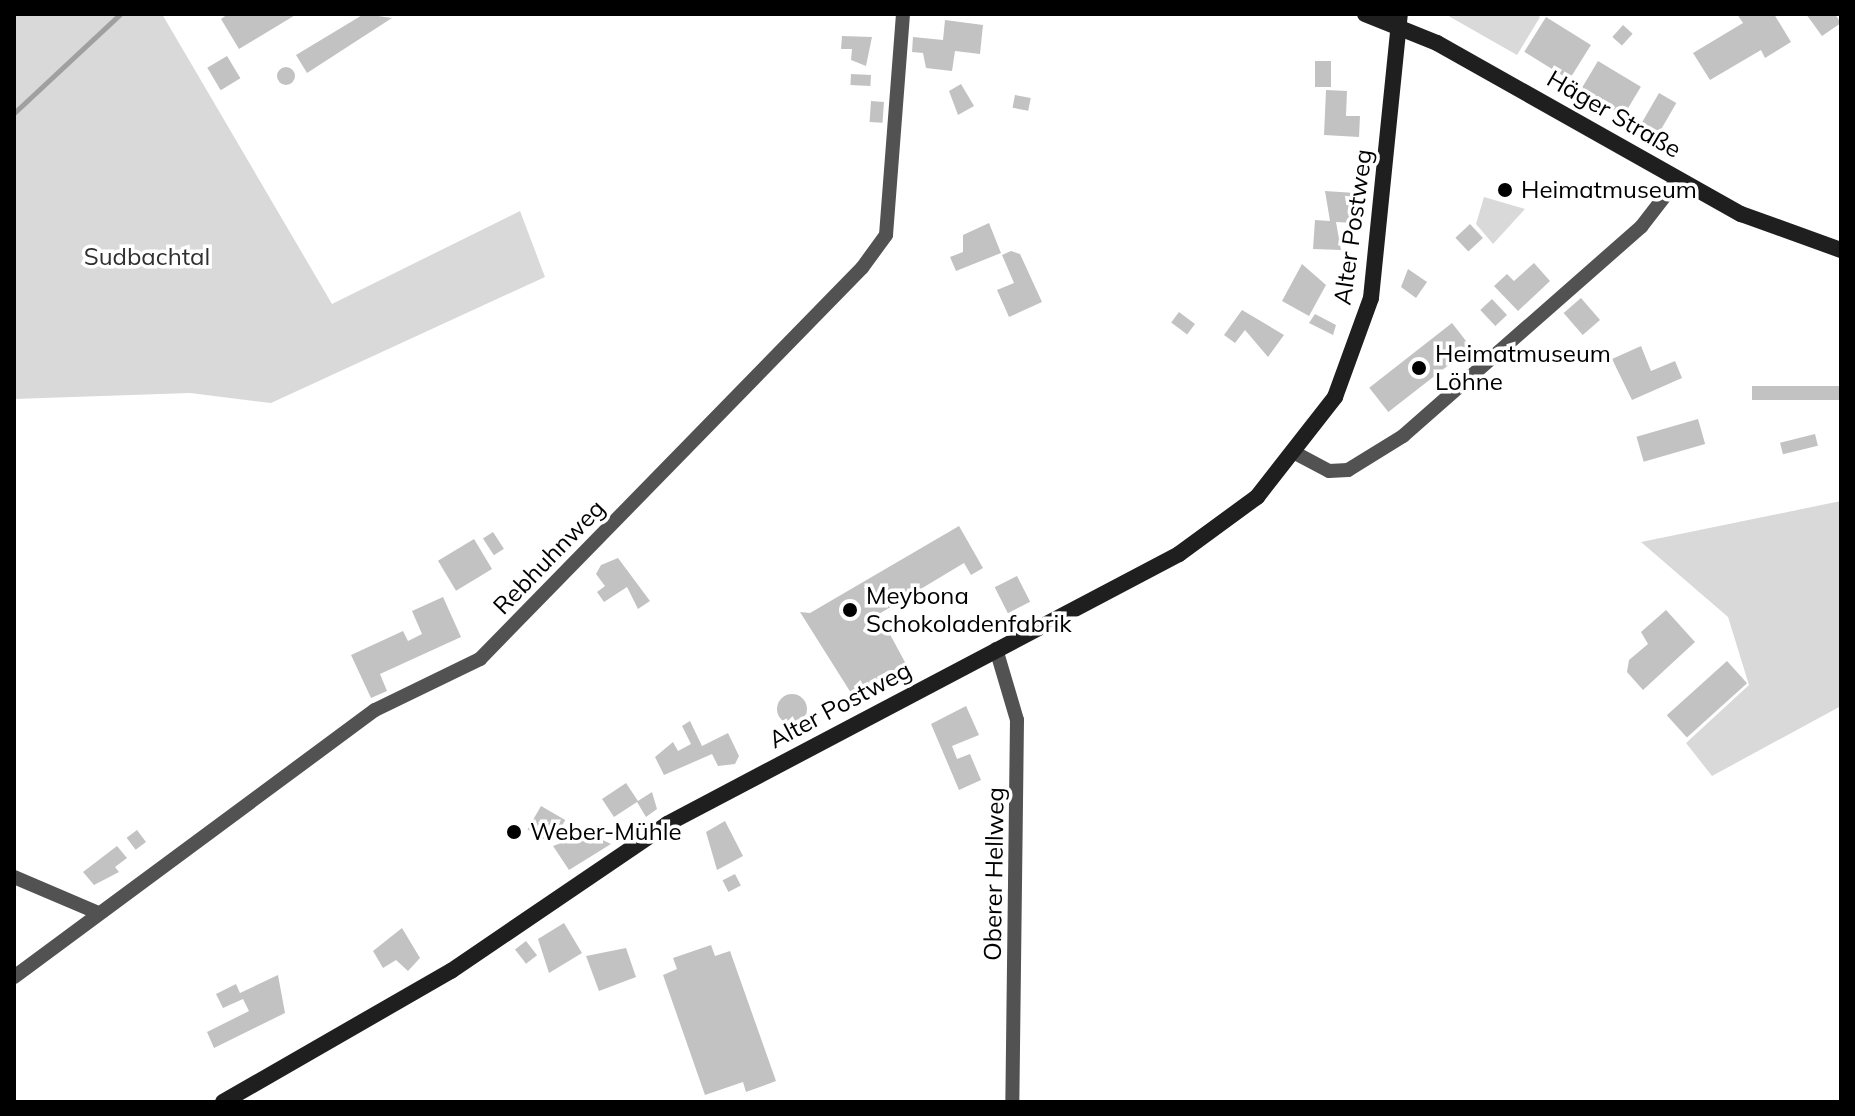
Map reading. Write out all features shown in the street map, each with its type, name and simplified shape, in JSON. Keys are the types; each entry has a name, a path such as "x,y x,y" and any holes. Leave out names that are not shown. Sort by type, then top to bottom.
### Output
{"street":[{"name":"Rebhuhnweg","path":"14,977 96,912 375,710 480,659 870,259 889,215 903,14"},
{"name":"Häger Straße","path":"1365,14 1399,20 1741,214 1841,250"},
{"name":"Alter Postweg","path":"223,1102 451,971 667,824 1179,554 1257,497 1297,454 1351,363 1371,298 1399,20"},
{"path":"1297,454 1329,471 1348,470 1403,436 1641,227 1678,179"},
{"name":"Oberer Hellweg","path":"996,649 1017,720 1012,1102"},
{"path":"14,877 96,912"}],"green space":[{"name":"Sudbachtal","path":"14,14 162,14 332,304 520,211 545,277 271,403 190,393 14,399"},
{"path":"1445,14 1536,14 1540,17 1517,55"},
{"path":"1484,197 1525,209 1493,244 1476,224"},
{"path":"1841,501 1841,706 1712,776 1686,743 1749,685 1728,617 1641,542"}],"building":[{"path":"228,14 297,14 239,49 221,19"},
{"path":"364,14 392,18 307,73 296,55"},
{"path":"1737,14 1774,14 1791,42 1765,58 1761,50 1710,80 1693,53 1743,23"},
{"path":"1806,14 1835,14 1841,23 1822,36"},
{"path":"1546,17 1591,45 1569,80 1524,52"},
{"path":"945,20 983,25 980,54 955,51 952,71 926,68 923,53 912,52 913,37 943,40"},
{"path":"1623,25 1633,34 1622,46 1612,37"},
{"path":"842,36 872,37 866,66 851,60 852,49 841,49"},
{"path":"227,56 240,78 221,90 207,68"},
{"path":"1315,61 1331,61 1331,87 1315,87"},
{"path":"1598,61 1641,87 1623,116 1580,90"},
{"path":"286,67 295,76 286,85 277,76"},
{"path":"851,74 871,75 870,86 850,85"},
{"path":"961,84 974,106 958,115 949,91"},
{"path":"1326,90 1347,91 1346,116 1360,116 1359,137 1324,135"},
{"path":"1659,93 1676,103 1658,135 1640,125"},
{"path":"1015,95 1031,98 1028,111 1013,108"},
{"path":"871,101 884,102 883,123 870,122"},
{"path":"1325,191 1355,193 1353,223 1336,222 1341,250 1313,249 1315,220 1330,221"},
{"path":"989,223 1001,253 956,271 950,257 963,252 963,235"},
{"path":"1470,224 1483,238 1468,252 1455,238"},
{"path":"1011,251 1020,254 1042,302 1009,317 997,290 1014,283 1002,255"},
{"path":"1534,263 1550,281 1518,311 1494,286 1507,274 1514,281"},
{"path":"1302,264 1326,285 1309,316 1282,301"},
{"path":"1408,269 1427,282 1416,298 1401,287"},
{"path":"1581,298 1600,320 1583,335 1564,313"},
{"path":"1492,299 1507,315 1495,326 1480,310"},
{"path":"1242,310 1284,335 1268,357 1245,330 1235,343 1224,335"},
{"path":"1179,312 1195,324 1187,334 1171,322"},
{"path":"1315,314 1336,325 1333,335 1309,323"},
{"name":"Heimatmuseum Löhne","path":"1452,323 1471,347 1388,412 1369,388"},
{"path":"1641,346 1651,371 1675,361 1682,378 1632,400 1612,359"},
{"path":"1752,386 1841,386 1841,400 1752,400"},
{"path":"1698,419 1705,444 1644,462 1636,437"},
{"path":"1815,434 1818,446 1783,454 1780,443"},
{"name":"Meybona Schokoladenfabrik","path":"959,526 983,568 971,575 964,563 879,614 906,664 851,693 800,612 810,613"},
{"path":"493,532 504,549 494,555 483,539"},
{"path":"474,539 492,569 456,591 438,561"},
{"path":"618,558 650,601 638,609 627,587 604,602 597,592 605,586 596,574 601,565"},
{"path":"1017,576 1030,602 1008,613 995,587"},
{"path":"443,597 461,637 380,674 387,691 371,698 351,655 403,631 408,641 422,634 412,611"},
{"path":"1666,610 1695,642 1643,690 1627,672 1629,660 1648,644 1641,632"},
{"path":"1727,661 1747,683 1687,737 1667,715"},
{"path":"792,694 803,698 807,709 803,720 792,724 781,720 777,709 781,698"},
{"path":"966,706 979,735 952,746 957,759 970,754 981,780 959,790 931,724"},
{"path":"690,721 702,746 728,733 739,756 735,764 718,766 712,754 664,775 655,757 673,742 678,751 691,744 682,726"},
{"path":"626,783 638,801 652,792 657,809 646,817 637,802 614,817 602,799"},
{"path":"541,806 565,820 552,843 528,829"},
{"path":"725,821 743,856 717,870 706,832"},
{"name":"Weber-Mühle","path":"514,822 521,825 524,832 521,839 514,842 507,839 504,832 507,825"},
{"path":"137,830 146,842 136,850 127,838"},
{"path":"588,833 611,844 569,870 553,846"},
{"path":"117,846 127,858 115,867 119,872 94,885 83,872"},
{"path":"735,874 741,886 728,892 723,880"},
{"path":"564,923 582,953 549,973 538,939"},
{"path":"402,928 420,958 408,971 396,960 383,968 373,951"},
{"path":"526,941 537,955 526,964 515,950"},
{"path":"711,945 715,956 730,951 776,1081 746,1092 743,1082 705,1095 663,975 677,969 673,958"},
{"path":"626,948 636,977 599,991 586,956"},
{"path":"278,975 285,1013 214,1048 207,1032 249,1011 243,999 223,1008 216,994 236,984 240,993"}],"waterway":[{"path":"14,113 120,14"}],"place":[{"name":"Heimatmuseum","path":"1505,190"},
{"name":"Heimatmuseum Löhne","path":"1419,368"},
{"name":"Meybona Schokoladenfabrik","path":"850,610"},
{"name":"Weber-Mühle","path":"514,832"}]}
